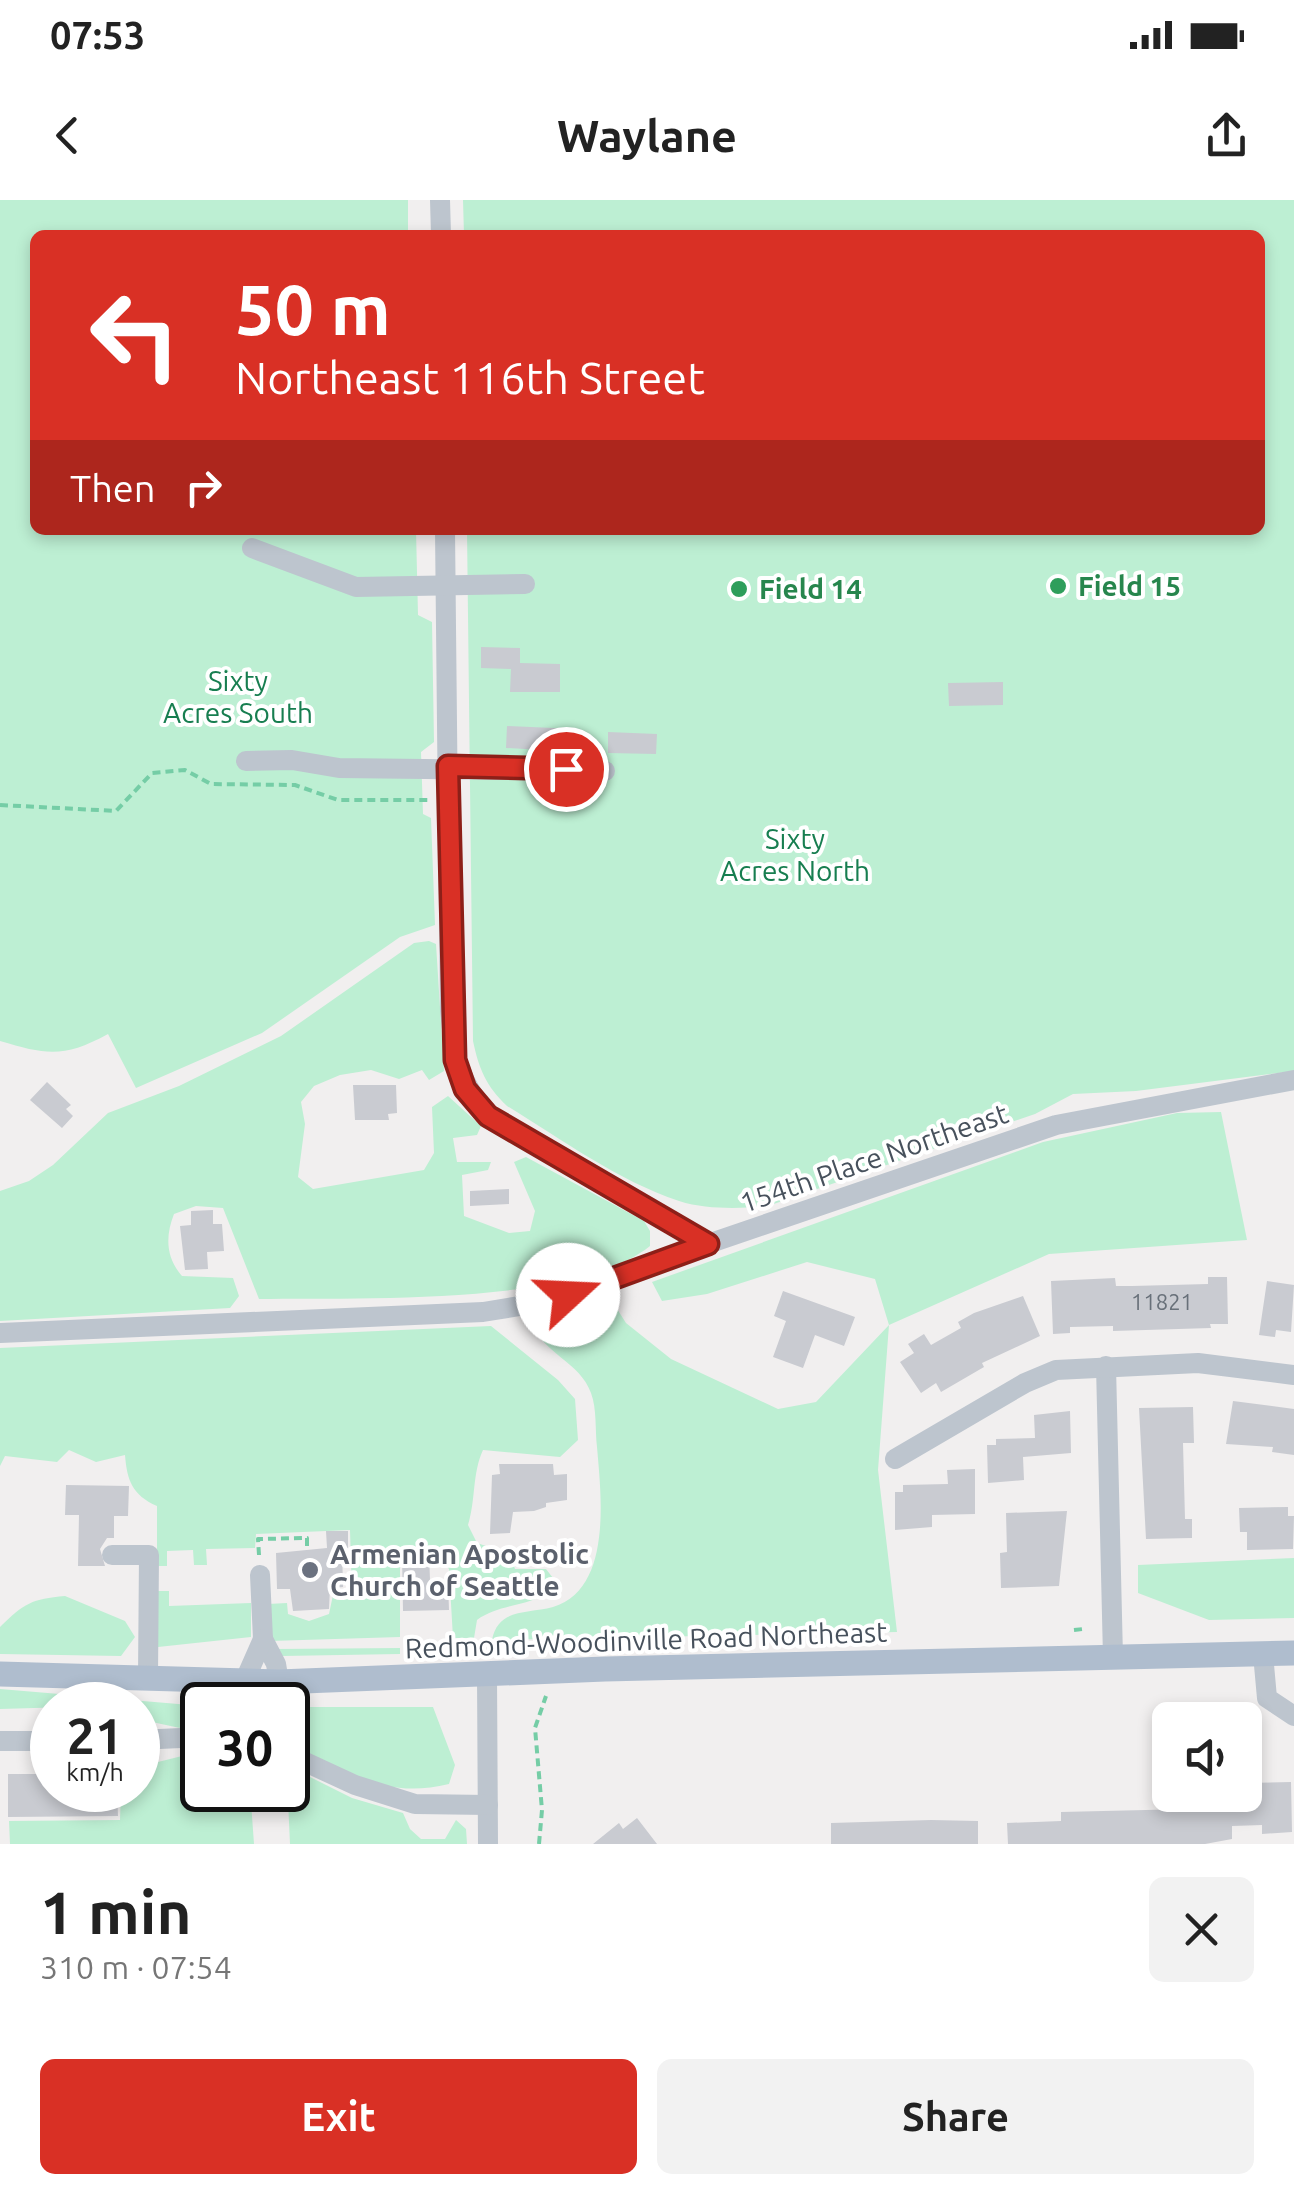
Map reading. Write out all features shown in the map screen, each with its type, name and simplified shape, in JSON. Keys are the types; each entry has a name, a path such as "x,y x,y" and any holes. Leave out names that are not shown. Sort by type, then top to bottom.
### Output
{"main road":[{"name":"Redmond-Woodinville Road Northeast","path":"279,1682 605,1669 1294,1653"},
{"name":"Redmond-Woodinville Road Northeast","path":"0,1674 244,1682"}],"street":[{"path":"440,200 440,230"},
{"path":"445,535 450,1011 455,1060 465,1089 488,1116 708,1244"},
{"path":"252,548 356,587 525,584"},
{"path":"246,762 292,760 339,768 606,770"},
{"name":"154th Place Northeast","path":"0,1333 483,1312 568,1295 1056,1125 1294,1080"},
{"path":"895,1459 1025,1383 1056,1370 1198,1363 1294,1374"},
{"path":"1106,1366 1113,1657"},
{"path":"112,1556 148,1556 148,1676"},
{"path":"260,1575 263,1639 276,1664 279,1682"},
{"path":"244,1682 263,1639"},
{"path":"1263,1654 1267,1698 1294,1716"},
{"path":"487,1676 488,1844"},
{"path":"0,1741 30,1741"},
{"path":"310,1764 356,1785 415,1804 488,1805"}],"path":[{"path":"0,805 116,812 152,772 185,770 210,784 295,785 338,800 448,800"},
{"path":"260,1575 258,1539 307,1538 307,1548"},
{"path":"1074,1630 1083,1629"},
{"path":"538,1844 542,1810 534,1728 546,1696"}],"green space":[{"name":"Sixty Acres South","path":"0,200 408,200 408,230 30,230 30,535 416,535 418,615 432,622 434,742 421,752 423,814 431,818 435,925 400,937 262,1033 136,1088 108,1034 55,1052 0,1041"},
{"name":"Sixty Acres North","path":"463,200 1294,200 1294,1071 1136,1091 1073,1094 1035,1114 765,1207 700,1206 656,1193 590,1158 500,1099 484,1076 473,1041 467,535 1265,535 1265,230 464,230"},
{"path":"414,943 436,944 444,1071 429,1080 422,1070 399,1079 371,1070 340,1075 314,1086 301,1102 305,1124 298,1177 313,1189 424,1170 434,1153 432,1107 448,1096 481,1126 477,1135 453,1138 457,1162 491,1162 488,1170 462,1175 464,1216 509,1233 530,1231 535,1211 514,1162 526,1157 644,1221 650,1231 650,1246 615,1266 570,1280 518,1289 462,1295 259,1299 223,1208 196,1206 174,1214 168,1239 170,1255 182,1276 233,1278 239,1296 230,1308 0,1321 0,1191 29,1181 53,1165 108,1113 179,1086 281,1036"},
{"path":"1221,1112 1247,1240 1049,1254 889,1325 875,1279 807,1262 707,1294 662,1301 652,1282 1043,1142 1177,1113"},
{"path":"612,1301 626,1323 671,1359 778,1409 816,1402 889,1325 878,1470 897,1632 492,1640 500,1622 507,1617 553,1607 572,1597 586,1581 599,1538 600,1489 593,1399 579,1373 538,1334 532,1324 536,1317"},
{"path":"491,1326 558,1380 575,1399 578,1440 560,1457 483,1450 468,1525 477,1543 510,1554 515,1569 546,1569 553,1578 553,1589 477,1620 474,1638 453,1638 449,1569 431,1547 400,1550 400,1637 270,1641 268,1604 287,1603 288,1614 309,1621 329,1614 333,1595 352,1595 350,1530 256,1534 255,1548 206,1549 207,1565 194,1565 193,1550 167,1551 167,1566 157,1566 157,1506 132,1486 125,1455 96,1462 69,1450 57,1462 5,1456 0,1466 0,1348"},
{"path":"1294,1558 1294,1618 1209,1620 1138,1593 1138,1565"},
{"path":"158,1591 169,1591 169,1606 251,1603 251,1637 158,1647"},
{"path":"65,1596 125,1621 135,1637 121,1656 0,1654 0,1627 8,1619 29,1604"},
{"path":"400,1648 400,1654 282,1656 275,1649"},
{"path":"0,1689 30,1692 30,1708 0,1709"},
{"path":"160,1702 180,1704 180,1728 160,1724"},
{"path":"310,1707 433,1707 455,1765 449,1784 426,1788 385,1786 310,1755"},
{"path":"180,1756 180,1812 252,1812 254,1844 10,1844 9,1821 120,1820 120,1812 160,1812 160,1762"},
{"path":"310,1777 352,1798 403,1813 410,1829 421,1839 445,1839 456,1820 466,1829 467,1844 290,1844 289,1812 310,1812"}],"building":[{"path":"481,647 520,648 520,663 560,664 560,692 510,692 511,669 481,668"},
{"path":"1003,682 1003,705 949,706 948,683"},
{"path":"507,726 577,729 576,752 506,748"},
{"path":"608,732 657,734 656,754 608,753"},
{"path":"47,1082 71,1105 66,1109 73,1116 62,1128 30,1100"},
{"path":"353,1085 396,1085 397,1113 388,1114 389,1120 355,1120"},
{"path":"509,1189 509,1204 470,1206 470,1191"},
{"path":"213,1210 213,1224 222,1224 224,1251 207,1252 208,1269 185,1270 180,1226 191,1225 191,1211"},
{"path":"1208,1277 1227,1277 1228,1324 1113,1331 1113,1326 1070,1327 1070,1333 1053,1334 1051,1281 1115,1278 1116,1286 1132,1286 1208,1284"},
{"path":"1267,1281 1294,1285 1291,1332 1276,1330 1275,1337 1259,1335"},
{"path":"783,1291 855,1317 844,1346 815,1335 803,1368 773,1357 786,1321 774,1316"},
{"path":"1023,1296 1040,1336 982,1363 984,1367 941,1392 936,1383 921,1393 900,1362 914,1353 908,1344 924,1334 931,1345 961,1328 958,1322 974,1313"},
{"path":"1233,1401 1294,1409 1294,1455 1272,1452 1273,1447 1226,1444"},
{"path":"1193,1407 1194,1443 1183,1443 1185,1519 1192,1519 1192,1538 1146,1539 1139,1408"},
{"path":"1070,1411 1071,1453 1023,1457 1024,1480 988,1483 987,1445 996,1445 996,1439 1035,1438 1034,1415"},
{"path":"499,1464 553,1464 554,1475 567,1474 567,1500 546,1503 546,1507 534,1511 513,1512 510,1533 490,1534 492,1475 500,1474"},
{"path":"975,1469 975,1514 932,1515 932,1527 895,1530 895,1492 903,1492 903,1485 948,1484 947,1470"},
{"path":"66,1485 129,1486 128,1516 114,1516 114,1538 107,1538 100,1549 105,1566 78,1566 79,1515 65,1515"},
{"path":"1288,1507 1288,1516 1294,1516 1293,1549 1247,1550 1247,1532 1240,1532 1239,1508"},
{"path":"1067,1511 1059,1586 1001,1588 1000,1553 1007,1552 1006,1513"},
{"name":"Armenian Apostolic Church of Seattle","path":"326,1531 348,1531 348,1548 342,1548 343,1587 330,1588 329,1609 293,1611 290,1589 277,1589 276,1553 327,1548"},
{"path":"429,1553 430,1580 448,1583 449,1610 403,1611 402,1554"},
{"path":"8,1774 30,1774 30,1812 118,1812 118,1816 8,1817"},
{"path":"1291,1782 1292,1832 1262,1834 1262,1825 1232,1826 1232,1839 1205,1844 1008,1844 1007,1823 1061,1821 1061,1812 1262,1812 1262,1783"},
{"path":"637,1818 657,1844 593,1844 619,1823 623,1829"},
{"path":"978,1821 978,1844 831,1844 831,1823"}],"place":[{"name":"Field 15","path":"1058,586"},
{"name":"Field 14","path":"739,589"},
{"name":"Armenian Apostolic Church of Seattle","path":"310,1570"}],"route":[{"path":"566,769 448,766 450,1011 455,1060 465,1089 488,1116 666,1216 708,1244 568,1295"}]}
